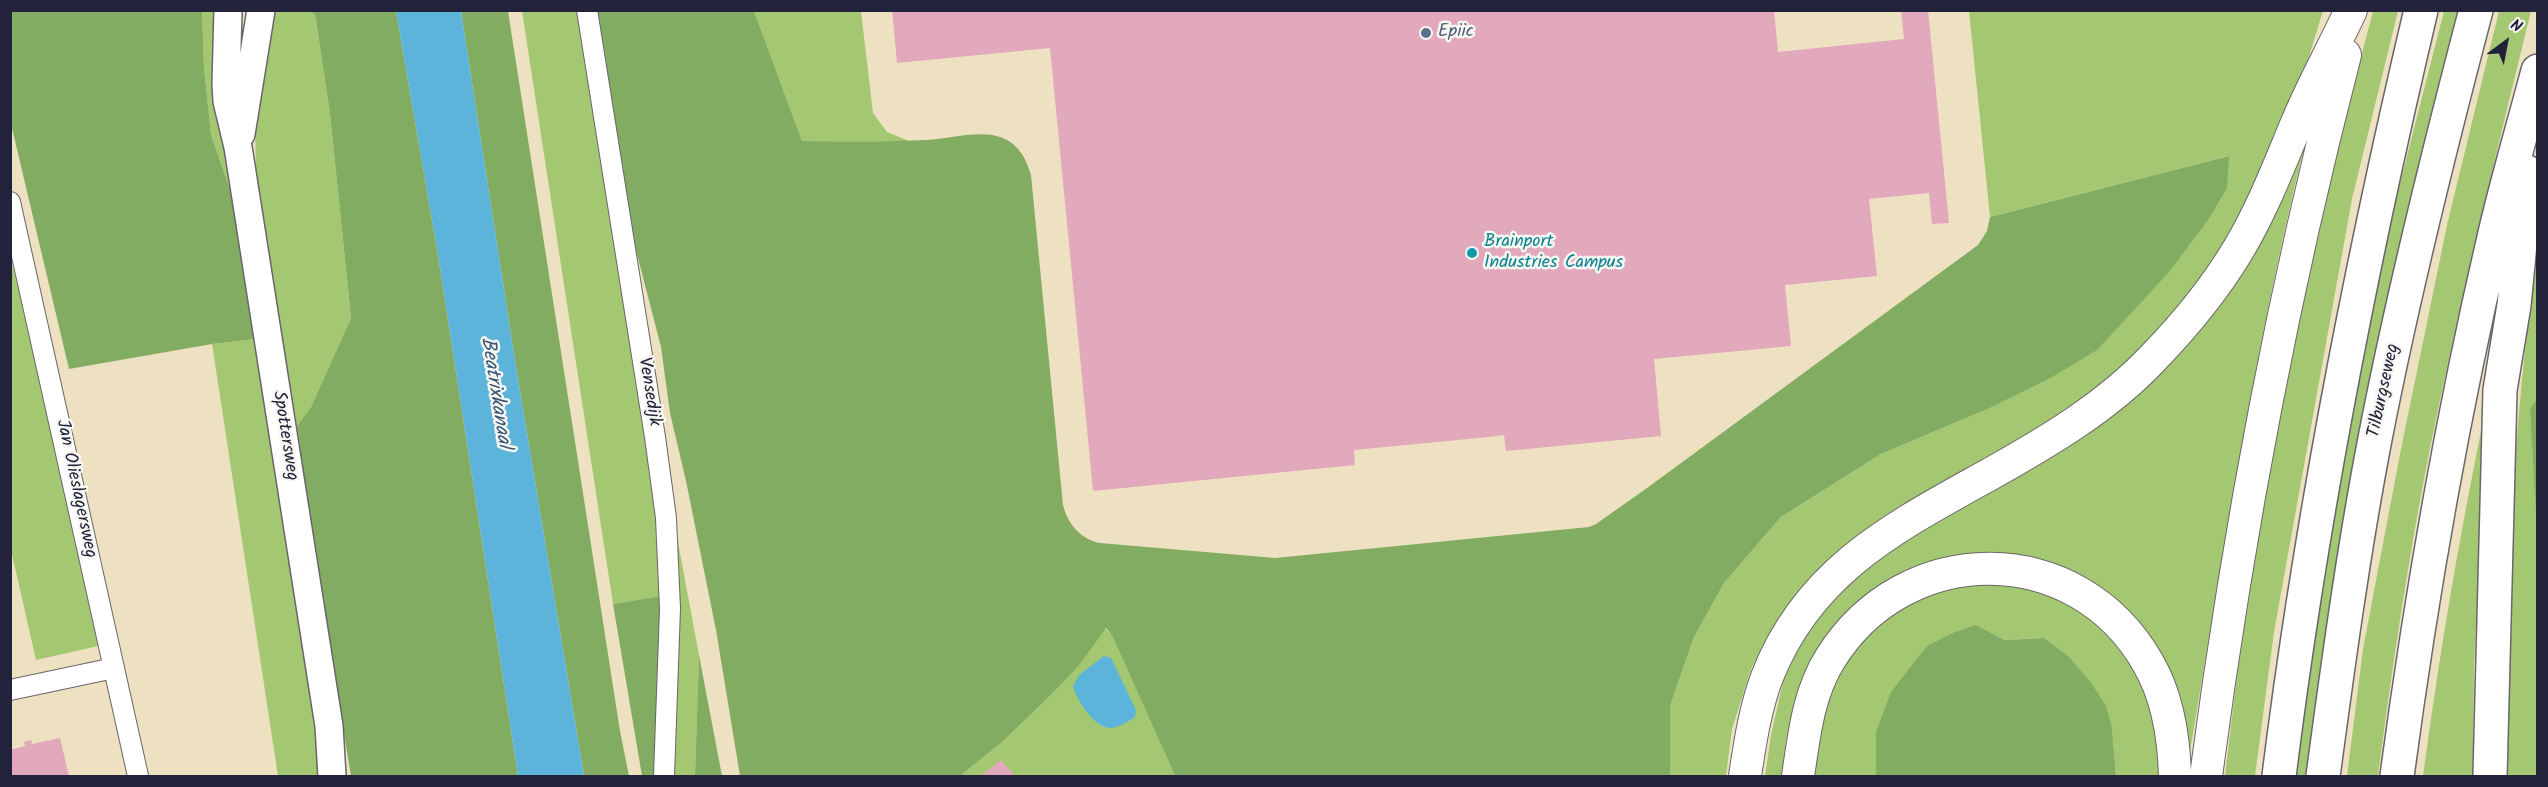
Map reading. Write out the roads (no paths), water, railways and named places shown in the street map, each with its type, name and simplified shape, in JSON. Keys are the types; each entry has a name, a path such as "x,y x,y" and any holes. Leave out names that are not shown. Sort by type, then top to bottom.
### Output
{"highway":[{"path":"1745,777 1758,705 1767,676 1789,634 1832,577 1887,532 2041,445 2091,411 2151,361 2202,303 2238,250 2260,212 2296,124 2351,10"},
{"path":"2206,777 2226,624 2260,424 2311,184 2356,10"},
{"path":"2279,777 2297,635 2330,437 2377,206 2421,10"},
{"name":"Tilburgseweg","path":"2323,777 2340,645 2374,446 2423,219 2476,10"},
{"path":"2397,777 2413,662 2447,458 2493,241 2538,73"},
{"path":"2490,777 2500,390 2514,304 2538,73"},
{"path":"1798,777 1803,736 1815,690 1829,660 1857,624 1891,596 1920,581 1952,572 1988,568 2038,575 2078,590 2126,631 2149,664 2163,700 2170,724 2175,777"}],"main road":[{"name":"Spottersweg","path":"228,10 226,84 238,147 329,726 332,777"},
{"name":"Spottersweg","path":"238,147 261,10"},
{"name":"Spottersweg","path":"329,726 345,777"}],"street":[{"name":"Vensedijk","path":"587,10 666,518 670,609 664,777"},
{"name":"Jan Olieslagersweg","path":"10,202 138,777"},
{"path":"10,690 114,668"}],"water":[{"name":"Beatrixkanaal","path":"396,11 461,11 515,361 584,776 518,776 439,261"},
{"path":"1104,656 1111,658 1136,710 1135,717 1112,728 1103,726 1091,717 1081,704 1073,686 1079,675"}],"place":[{"name":"Epiic","path":"1426,33"},
{"name":"Brainport Industries Campus","path":"1472,253"}]}
